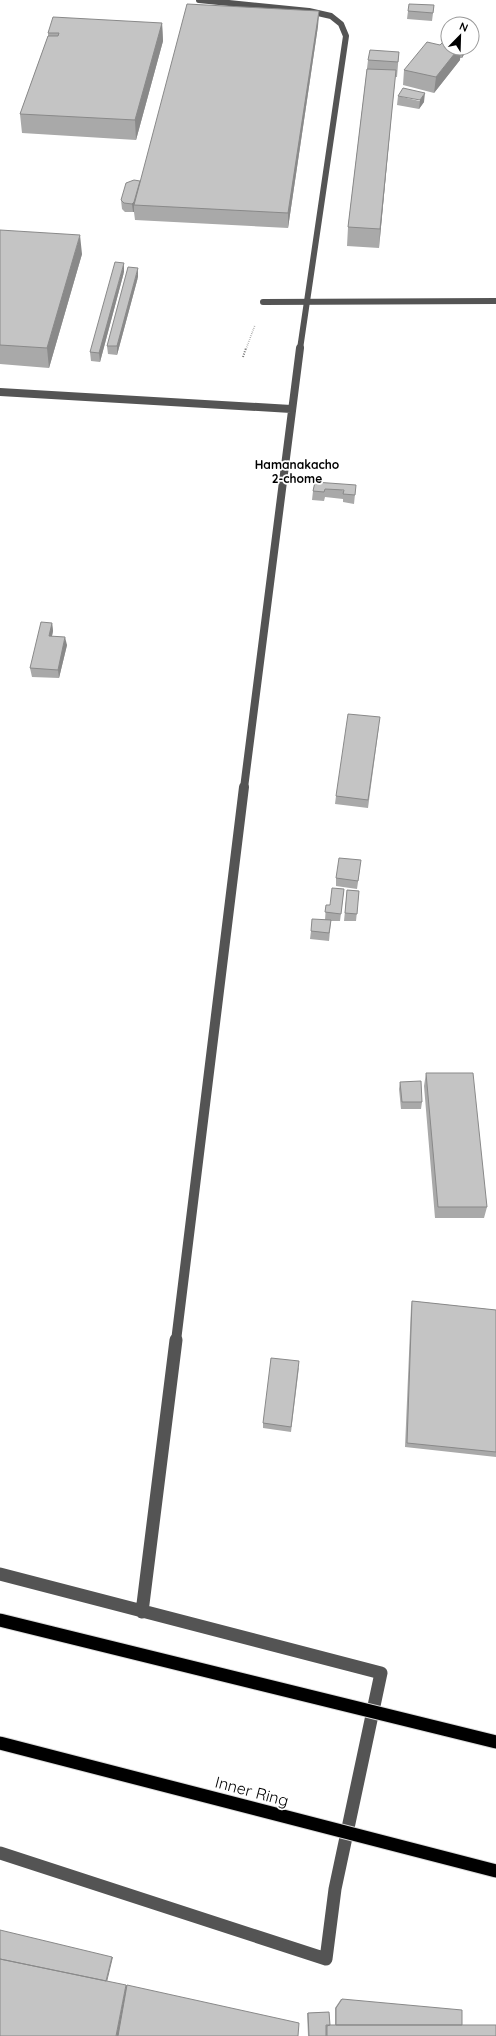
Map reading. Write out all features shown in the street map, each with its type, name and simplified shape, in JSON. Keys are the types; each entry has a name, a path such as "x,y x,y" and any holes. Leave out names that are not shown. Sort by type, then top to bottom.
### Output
{"main road":[{"path":"0,1620 496,1742"},
{"name":"Inner Ring","path":"0,1743 496,1871"}],"street":[{"path":"142,1612 291,409 346,36 341,24 331,16 309,11 199,0"},
{"path":"263,302 496,301"},
{"path":"0,392 291,409"},
{"path":"0,1574 382,1673 335,1889 326,1959 0,1853"}],"path":[{"path":"243,357 263,302"}],"building":[{"path":"187,4 319,11 288,213 134,205"},
{"path":"409,4 434,5 433,13 408,11"},
{"path":"53,17 162,23 135,120 20,114 48,36 58,36 59,33 48,33"},
{"path":"427,42 440,45 440,56 453,56 436,77 404,70"},
{"path":"370,50 399,52 398,62 368,60"},
{"path":"367,69 396,70 380,229 348,227"},
{"path":"403,88 425,93 420,100 398,96"},
{"path":"134,180 140,181 134,202 132,204 124,203 121,200 126,183"},
{"path":"0,230 80,235 47,348 0,345"},
{"path":"115,262 124,263 99,353 90,352"},
{"path":"128,267 138,268 117,346 107,346"},
{"path":"315,482 356,485 355,495 343,494 344,490 325,489 324,492 313,491"},
{"path":"41,622 52,623 49,636 65,637 58,670 30,668"},
{"path":"348,714 380,717 368,800 336,796"},
{"path":"339,858 361,860 358,881 336,878"},
{"path":"332,888 344,889 341,914 325,912 326,905 330,905"},
{"path":"347,890 359,891 357,914 345,913"},
{"path":"312,919 331,920 329,933 311,931"},
{"path":"426,1073 473,1073 487,1207 438,1207"},
{"path":"421,1081 422,1102 402,1102 400,1082"},
{"path":"412,1301 496,1310 496,1452 407,1443"},
{"path":"271,1358 299,1361 291,1427 263,1423"},
{"path":"0,1930 112,1957 106,1981 0,1959"},
{"path":"0,1959 126,1985 116,2036 0,2036"},
{"path":"127,1985 299,2023 298,2036 118,2036"},
{"path":"342,1999 462,2010 462,2025 336,2025 336,2008"},
{"path":"329,2012 330,2025 326,2025 326,2036 309,2036 308,2013"},
{"path":"496,2025 496,2036 327,2036 327,2026"}],"district":[{"name":"Hamanakacho 2-chome","path":"297,471"}]}
